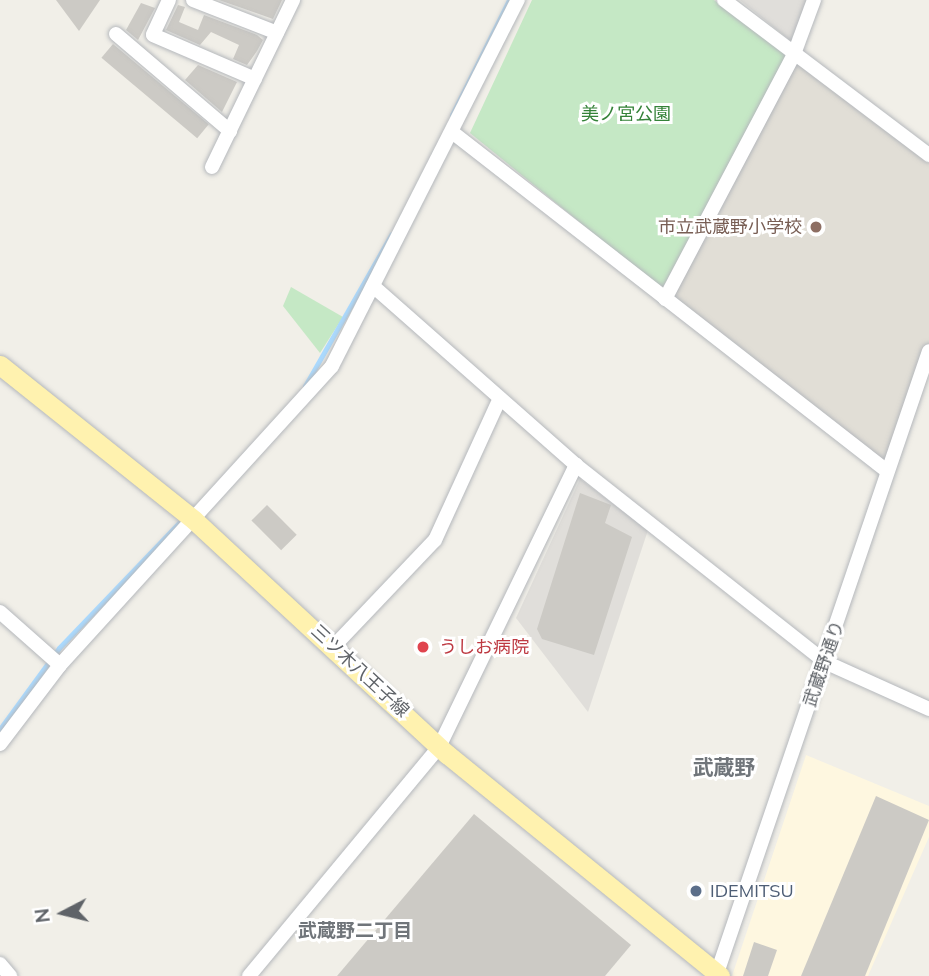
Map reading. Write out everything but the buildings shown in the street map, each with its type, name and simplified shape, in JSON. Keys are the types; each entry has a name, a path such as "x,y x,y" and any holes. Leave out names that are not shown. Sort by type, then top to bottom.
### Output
{"main road":[{"name":"三ツ木八王子線","path":"0,365 194,520 334,646 439,747 718,975"}],"street":[{"path":"169,0 153,35 255,79"},
{"path":"193,0 277,33"},
{"path":"212,167 293,0"},
{"path":"0,744 54,661 194,520 332,366 519,0"},
{"path":"724,0 929,155"},
{"path":"665,299 794,54 814,0"},
{"path":"116,34 230,131"},
{"path":"452,132 887,471"},
{"path":"373,286 576,466 825,662 929,709"},
{"name":"武蔵野通り","path":"718,975 929,351"},
{"path":"334,646 435,540 499,400"},
{"path":"249,976 439,747 576,466"},
{"path":"0,612 54,661"},
{"path":"0,964 10,976"}],"shaded area":[{"path":"740,0 807,0 792,42"},
{"name":"市立武蔵野小学校","path":"794,54 929,155 929,351 887,471 665,299"},
{"path":"580,479 648,530 588,712 516,618"},
{"path":"806,755 929,806 929,837 868,976 732,976"}],"green space":[{"name":"美ノ宮公園","path":"532,0 714,0 787,55 662,289 470,133"},
{"path":"291,287 343,317 320,353 283,306"}],"waterway":[{"path":"452,115 509,0"},
{"path":"305,386 391,235"},
{"path":"0,729 59,648 179,523"}],"place":[{"name":"市立武蔵野小学校","path":"816,227"},
{"name":"うしお病院","path":"423,647"},
{"name":"IDEMITSU","path":"696,891"}],"district":[{"name":"武蔵野","path":"724,767"},
{"name":"武蔵野二丁目","path":"355,931"}]}
